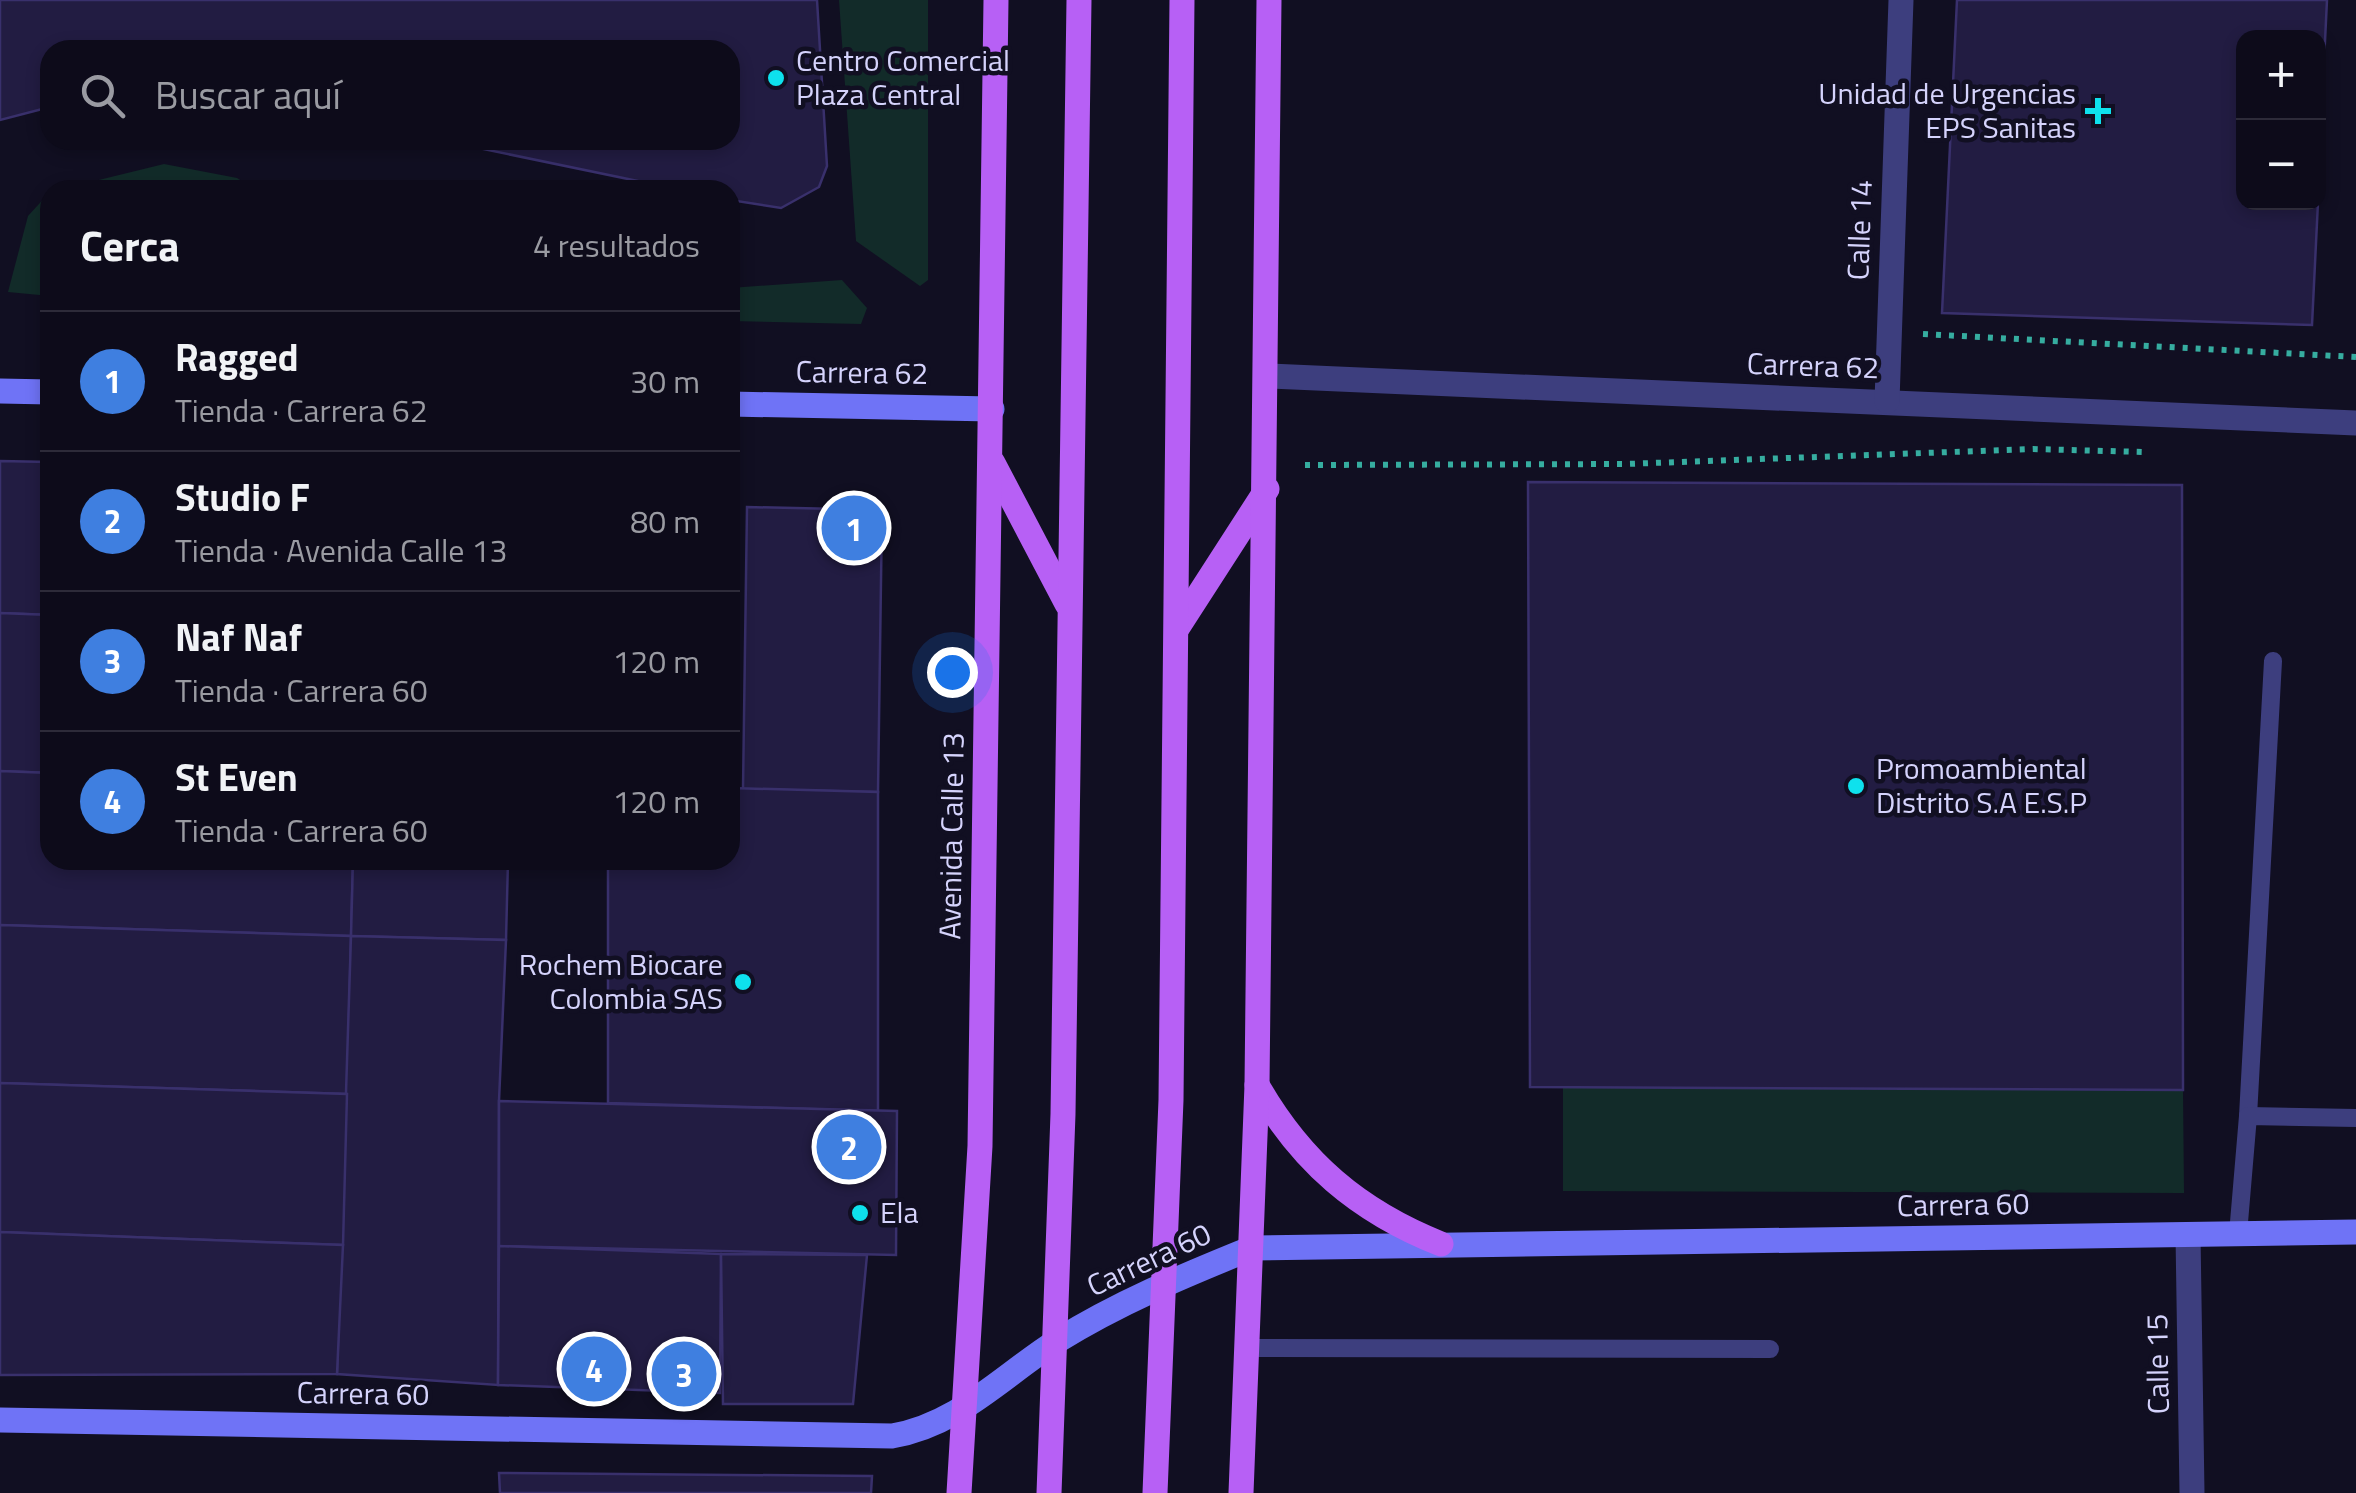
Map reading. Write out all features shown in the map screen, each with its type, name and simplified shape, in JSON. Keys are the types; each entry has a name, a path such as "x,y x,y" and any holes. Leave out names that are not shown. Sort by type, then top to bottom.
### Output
{"main road":[{"name":"Avenida Calle 13","path":"960,1493 961,1410 980,1146 996,0"},
{"path":"1048,1493 1057,1342 1079,0"},
{"path":"1155,1493 1165,1283 1178,628 1182,0"},
{"path":"1241,1493 1256,1084 1267,489 1269,0"},
{"path":"991,458 1068,606"},
{"path":"1178,628 1267,489"},
{"path":"1256,1084 1293,1141 1324,1175 1385,1219 1440,1244"}],"street":[{"name":"Calle 14","path":"1887,401 1901,0"},
{"name":"Carrera 62","path":"1268,376 2356,422"},
{"path":"0,391 40,392"},
{"name":"Carrera 62","path":"740,404 992,408"},
{"name":"Carrera 60","path":"0,1420 892,1436 923,1431 961,1410 1057,1342 1165,1283 1252,1248 2356,1232"},
{"name":"Calle 15","path":"2188,1235 2192,1493"}],"lane":[{"path":"2238,1234 2273,661"},
{"path":"2248,1116 2356,1118"},
{"path":"1248,1348 1770,1349"}],"path":[{"path":"1890,331 1966,339 2356,358"},
{"path":"1305,466 1625,464 2033,449 2147,452"}],"green space":[{"path":"839,0 928,0 928,280 920,286 856,241"},
{"path":"164,164 240,180 99,180"},
{"path":"40,203 40,295 8,292 28,216"},
{"path":"842,280 867,308 861,324 740,321 740,287"},
{"path":"1563,1087 2183,1090 2184,1193 1563,1191"}],"building":[{"name":"Centro Comercial Plaza Central","path":"0,0 817,0 827,166 819,187 781,208 740,202 740,180 633,180 488,150 740,150 740,40 40,40 40,110 0,120"},
{"name":"Unidad de Urgencias EPS Sanitas","path":"1957,0 2327,0 2326,30 2236,30 2236,210 2318,210 2312,325 1942,313"},
{"path":"0,461 40,462 40,615 0,613"},
{"name":"Promoambiental Distrito S.A E.S.P","path":"1528,482 2182,485 2183,1090 1530,1087"},
{"path":"747,507 882,510 878,792 743,789"},
{"path":"0,613 40,615 40,773 0,771"},
{"path":"0,771 40,773 40,870 353,870 351,936 0,925"},
{"name":"Rochem Biocare Colombia SAS","path":"740,788 878,792 878,1111 608,1103 608,870 740,870"},
{"path":"353,870 508,870 506,940 351,936"},
{"path":"0,925 351,936 347,1094 0,1083"},
{"path":"351,936 506,940 499,1101 498,1385 337,1374"},
{"path":"0,1083 347,1094 343,1245 0,1232"},
{"path":"499,1101 897,1111 896,1255 499,1246"},
{"path":"0,1232 343,1245 337,1374 0,1375"},
{"path":"499,1246 721,1254 720,1393 498,1385"},
{"path":"721,1254 867,1255 853,1404 723,1404"},
{"path":"499,1473 872,1476 871,1493 500,1493"}],"place":[{"name":"Centro Comercial Plaza Central","path":"776,78"},
{"name":"Unidad de Urgencias EPS Sanitas","path":"2098,111"},
{"name":"Ragged","path":"854,528"},
{"name":"Promoambiental Distrito S.A E.S.P","path":"1856,786"},
{"name":"Rochem Biocare Colombia SAS","path":"743,982"},
{"name":"Studio F","path":"849,1147"},
{"name":"Ela","path":"860,1213"},
{"name":"St Even","path":"594,1369"},
{"name":"Naf Naf","path":"684,1374"}]}
